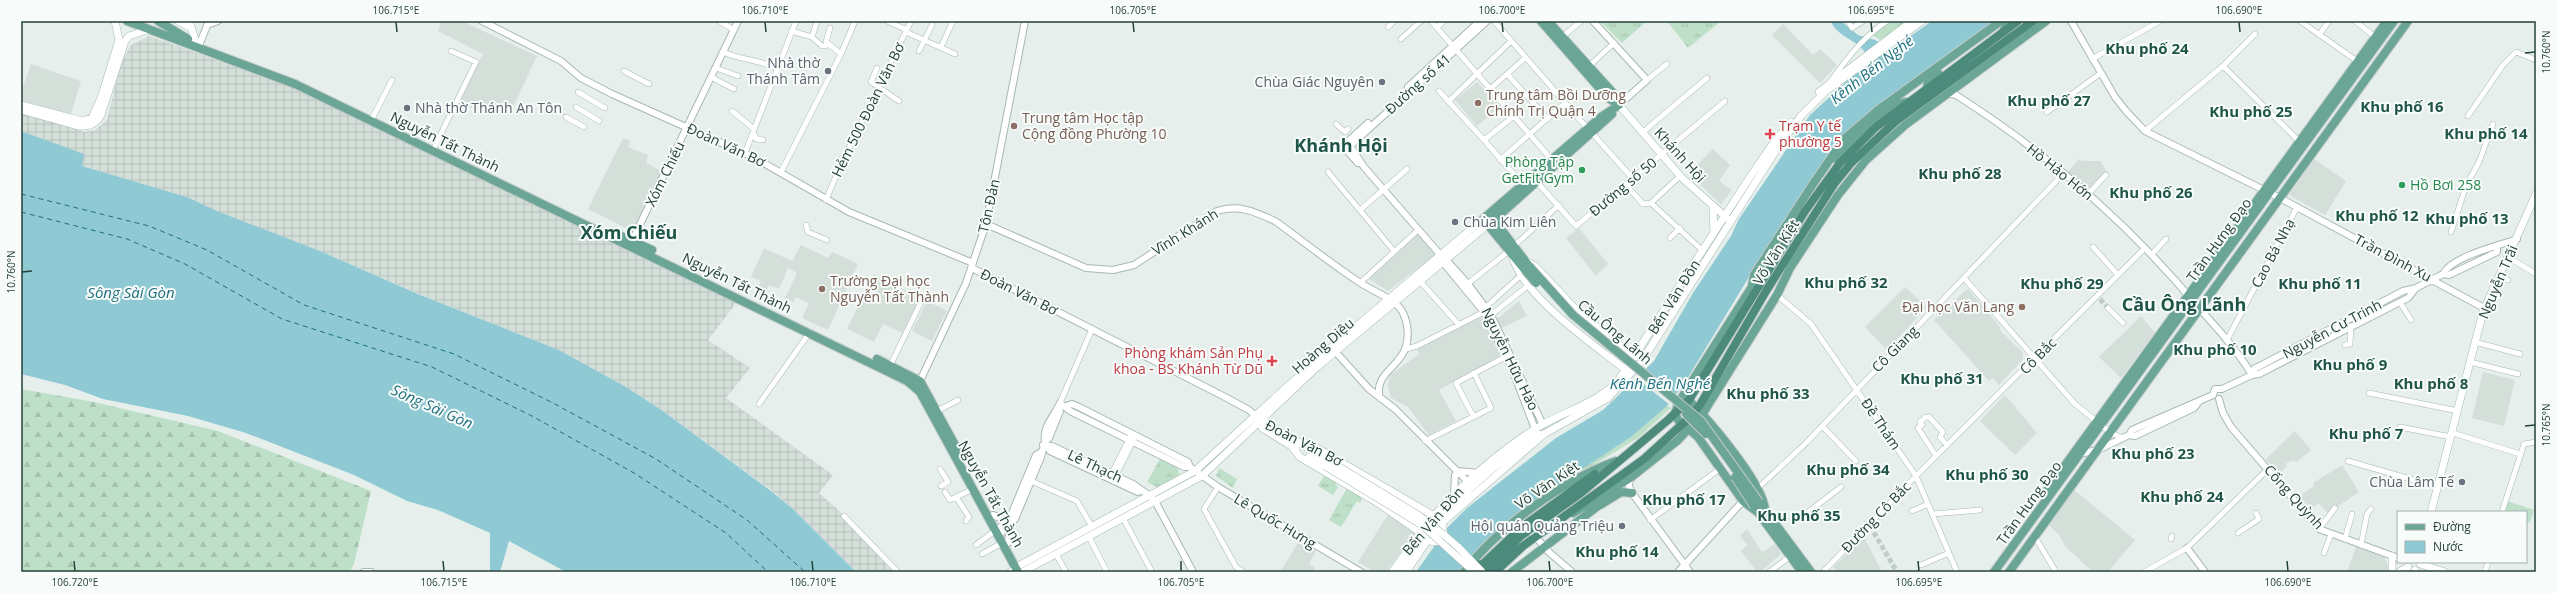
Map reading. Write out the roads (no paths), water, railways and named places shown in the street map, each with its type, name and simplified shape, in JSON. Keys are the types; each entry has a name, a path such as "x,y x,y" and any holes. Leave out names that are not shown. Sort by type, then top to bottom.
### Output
{"highway":[{"name":"Võ Văn Kiệt","path":"1486,572 1530,529 1581,493 1616,461 1676,413 1788,241 1805,211 1853,148 1927,88 2018,21"},
{"name":"Võ Văn Kiệt","path":"1495,572 1536,537 1644,459 1700,411 1766,291 1834,184 1851,163 1896,121 2033,21"},
{"path":"1668,420 1683,427"},
{"path":"1474,570 1483,564 1522,527 1589,478 1616,461"},
{"name":"Võ Văn Kiệt","path":"1482,572 1520,533 1530,529"}],"main road":[{"path":"21,110 85,127 98,120 119,40 115,21"},
{"name":"Nguyễn Tất Thành","path":"127,21 150,25 178,40 294,84 802,323 810,330 890,366 917,383 937,411 993,515 1019,570"},
{"path":"178,21 190,24 198,43"},
{"name":"Khánh Hội","path":"1541,21 1608,98 1617,104 1643,132 1680,176 1713,208 1731,222"},
{"name":"Khánh Hội","path":"1548,21 1614,94 1617,104"},
{"path":"1889,42 1912,21"},
{"path":"1862,61 1922,21"},
{"name":"Võ Văn Kiệt","path":"1752,286 1754,275 1813,184 1844,140 1878,110 2001,21"},
{"path":"2003,32 2008,21"},
{"name":"Võ Văn Kiệt","path":"1700,411 1708,404 1776,295 1790,268 1856,171 1886,140 2046,21"},
{"name":"Trần Hưng Đạo","path":"1988,572 2002,570 2028,531 2038,507 2094,451 2119,395 2131,379 2164,343 2183,328 2194,302 2216,272 2248,238 2272,195 2344,95 2364,71 2370,60 2375,37 2387,21"},
{"name":"Trần Hưng Đạo","path":"2002,570 2008,548 2028,531 2042,522 2061,497 2064,481 2076,455 2125,409 2146,379 2176,316 2194,302 2216,272 2230,241 2250,214 2272,195 2344,95 2364,71 2394,21"},
{"name":"Trần Hưng Đạo","path":"2392,40 2402,21"},
{"name":"Trần Hưng Đạo","path":"2370,60 2392,40 2408,21"},
{"name":"Nguyễn Tất Thành","path":"162,22 198,43 292,78 373,116 917,383 920,392 973,489 999,530"},
{"path":"21,105 78,120 87,120 95,114 125,41 129,36 150,25"},
{"name":"Bến Vân Đồn","path":"1398,572 1437,520 1479,473 1535,429 1538,421 1583,406 1607,392 1635,357 1714,233 1781,133 1830,82 1862,61"},
{"name":"Bến Vân Đồn","path":"1392,572 1420,533 1454,495 1537,435 1544,434 1603,401 1628,378 1653,347 1794,125 1819,98 1862,61"},
{"name":"Hoàng Diệu","path":"1019,570 1091,526 1202,476 1258,419 1315,365 1441,257 1537,182 1617,104"},
{"name":"Hoàng Diệu","path":"1488,219 1523,185 1552,160 1590,131"},
{"name":"Nguyễn Trãi","path":"2431,511 2484,308 2517,239 2536,194"},
{"path":"1714,233 1713,208 1723,208 1734,203"},
{"name":"Cầu Ông Lãnh","path":"1488,219 1511,250 1526,265 1561,310 1697,424 1714,444 1757,506"},
{"name":"Võ Văn Kiệt","path":"1686,398 1752,286 1779,247 1788,241"},
{"path":"1511,250 1516,268 1559,317 1626,370"},
{"name":"Hoàng Diệu","path":"1390,301 1419,280 1441,257"},
{"path":"1526,265 1535,266 1579,313 1635,357"},
{"name":"Trần Hưng Đạo","path":"2146,379 2146,364 2164,343"},
{"path":"1615,361 1625,350"},
{"path":"1686,398 1709,420 1720,435 1758,488 1765,509 1811,572"},
{"path":"1708,404 1709,420"},
{"path":"1676,413 1676,417 1683,427 1698,436 1706,446 1743,501 1765,509"},
{"name":"Hoàng Diệu","path":"1019,570 1056,554 1123,518 1152,499 1258,419"},
{"name":"Đoàn Văn Bơ","path":"1258,419 1296,445 1300,457 1378,503 1420,533"},
{"name":"Võ Văn Kiệt","path":"1563,517 1583,508 1630,478 1678,440 1683,427"},
{"path":"1444,535 1442,525 1448,517 1544,434"},
{"path":"1706,446 1720,435"},
{"path":"1678,440 1698,436"},
{"name":"Đoàn Văn Bơ","path":"1296,445 1310,444 1434,516"},
{"path":"1296,445 1418,515 1444,535 1474,570"},
{"name":"Võ Văn Kiệt","path":"1464,572 1489,544 1539,503 1571,481 1616,461"},
{"path":"1327,463 1398,509 1445,543 1474,570 1482,572"},
{"path":"1599,505 1621,492 1632,493"},
{"name":"Võ Văn Kiệt","path":"1512,572 1599,505 1607,493"},
{"path":"1757,506 1802,572"},
{"path":"1406,572 1427,541 1433,540 1445,543"},
{"path":"2392,572 2395,557"},
{"path":"2399,572 2414,566 2445,572"}],"street":[{"path":"198,43 208,23 218,21"},
{"name":"Đoàn Văn Bơ","path":"482,21 561,61 581,78 612,94 745,152 826,200 972,265 1249,410 1258,419"},
{"path":"719,21 734,30"},
{"name":"Xóm Chiếu","path":"631,243 738,21"},
{"path":"745,152 796,21"},
{"path":"812,36 817,21"},
{"path":"781,172 841,54 855,21"},
{"path":"887,21 955,54"},
{"name":"Hẻm 500 Đoàn Văn Bơ","path":"826,200 841,164 911,21"},
{"path":"941,47 953,21"},
{"name":"Tôn Đản","path":"917,383 972,265 986,224 1025,21"},
{"path":"1388,27 1394,21"},
{"path":"1401,39 1422,21"},
{"path":"1431,21 1552,160"},
{"path":"1437,27 1444,21"},
{"name":"Đường số 41","path":"1347,146 1454,48 1480,21"},
{"name":"Đường số 41","path":"1347,146 1354,136 1487,21"},
{"path":"1494,21 1633,179"},
{"path":"1562,37 1580,21"},
{"path":"1593,21 1647,80"},
{"path":"1851,21 1849,24 1852,28 1863,21"},
{"path":"1830,82 1848,58 1874,30 1887,21"},
{"name":"Trần Ðình Xu","path":"2071,21 2092,59 2126,111 2145,131 2297,207 2484,308"},
{"path":"2092,59 2160,21"},
{"path":"2300,21 2364,71"},
{"path":"2319,35 2329,21"},
{"path":"2355,21 2375,37"},
{"path":"919,51 932,25"},
{"path":"830,28 826,36 828,45 841,54"},
{"path":"791,31 812,36 822,46 828,45"},
{"path":"2145,131 2223,66 2255,34"},
{"path":"1449,101 1511,41"},
{"path":"1589,66 1614,43"},
{"path":"434,146 476,62 451,51"},
{"path":"723,52 737,58 767,63 778,69"},
{"path":"2468,116 2503,65 2516,52 2536,60"},
{"path":"1490,89 1525,58"},
{"name":"Hoàng Diệu","path":"1617,104 1667,64"},
{"path":"2223,66 2307,146"},
{"path":"716,68 738,76"},
{"path":"877,68 870,82 879,86 899,101"},
{"path":"624,71 650,84"},
{"path":"2047,112 2101,73"},
{"path":"1507,74 1548,119"},
{"path":"711,77 734,89"},
{"path":"1643,132 1707,78"},
{"path":"373,116 392,80"},
{"path":"1439,91 1523,185"},
{"name":"Hồ Hảo Hớn","path":"1953,91 2064,173 2088,194 2152,254 2194,302"},
{"path":"578,92 606,108"},
{"name":"Đường số 50","path":"1560,205 1576,226 1725,100"},
{"path":"1500,160 1565,103"},
{"path":"576,107 599,121"},
{"path":"732,112 753,132 756,139 763,140"},
{"path":"1484,140 1514,116"},
{"path":"566,117 584,127"},
{"path":"1336,124 1345,132 1347,128 1354,136"},
{"path":"2451,232 2466,186 2479,162 2493,124"},
{"name":"Nguyễn Hữu Hào","path":"1347,146 1360,166 1364,167 1441,257 1449,263 1466,286 1491,315 1538,421"},
{"path":"1360,210 1407,169"},
{"path":"1328,172 1394,251"},
{"name":"Cô Giang","path":"1758,488 1822,426 2064,173"},
{"path":"2088,194 2106,175"},
{"path":"1626,185 1643,204 1651,203 1680,176"},
{"path":"1466,286 1511,250 1560,205 1537,182"},
{"path":"1651,203 1703,250"},
{"name":"Vĩnh Khánh","path":"986,224 1086,268 1113,270 1134,265 1218,211 1228,207 1243,208 1275,221 1360,283 1399,308 1408,327 1406,349"},
{"name":"Cao Bá Nhạ","path":"2227,340 2297,207"},
{"path":"806,225 808,232 827,240"},
{"path":"1670,238 1680,228"},
{"path":"1360,283 1418,230"},
{"path":"2152,254 2166,239"},
{"name":"Nguyễn Cư Trinh","path":"2252,375 2254,369 2348,319 2403,291 2416,288 2443,274 2449,275 2497,252 2498,247 2517,239"},
{"path":"2093,247 2118,275"},
{"name":"Cô Bắc","path":"1929,463 2035,358 2099,298 2118,275 2145,248"},
{"path":"2508,257 2536,274"},
{"path":"2499,276 2508,280"},
{"path":"1370,389 1380,385 1406,349 1418,346 1459,325 1485,309 1518,278"},
{"path":"1964,278 2075,404 2104,428 2123,438"},
{"path":"1419,280 1459,325"},
{"path":"1491,315 1525,288"},
{"name":"Nguyễn Cư Trinh","path":"2213,395 2216,389 2222,389 2252,375 2259,374 2408,298 2416,288"},
{"name":"Ðề Thám","path":"1776,295 1811,324 1916,476 1957,572"},
{"path":"890,366 923,298"},
{"path":"2194,302 2227,340 2252,375"},
{"path":"2400,302 2411,320"},
{"path":"2108,308 2123,323"},
{"name":"Nguyễn Hữu Hào","path":"1485,309 1538,421"},
{"path":"2345,345 2350,344 2352,326"},
{"path":"982,554 1005,543 1010,526 1031,481 1041,452 1060,411 1092,329"},
{"path":"759,404 810,330"},
{"path":"2476,342 2520,354"},
{"path":"1333,349 1370,389 1395,409 1468,485"},
{"path":"1473,416 1456,383 1507,356"},
{"path":"2470,362 2518,374"},
{"path":"1425,440 1491,408 1474,373"},
{"path":"1380,385 1380,398"},
{"path":"2076,455 2094,451 2129,435 2135,436 2142,433 2194,408 2198,403 2213,395 2219,399 2225,394 2222,389"},
{"path":"2369,393 2458,411"},
{"name":"Cống Quỳnh","path":"2219,399 2223,413 2231,428 2319,529 2395,557"},
{"path":"937,411 958,400"},
{"name":"Lê Quốc Hưng","path":"1061,406 1072,404 1132,437 1162,452 1188,462 1192,469 1218,487 1361,572"},
{"path":"1936,456 1918,428 1922,425 1920,422 1928,417 1943,432 1940,437 1947,445"},
{"path":"1822,426 1856,461"},
{"path":"2400,427 2452,435 2520,454"},
{"path":"1112,477 1132,437"},
{"path":"2502,511 2524,444 2536,442"},
{"name":"Lê Thạch","path":"1045,444 1050,451 1112,477 1138,492 1141,491 1152,499"},
{"path":"999,530 1010,518 1036,455 1041,452"},
{"path":"2348,461 2438,487"},
{"name":"Đường Cô Bắc","path":"1823,572 1929,463"},
{"path":"1650,520 1721,468"},
{"path":"940,469 948,482 941,486"},
{"path":"2144,572 2187,548 2268,469"},
{"path":"1455,472 1479,473"},
{"path":"1454,495 1455,472"},
{"path":"1630,478 1629,486 1632,493 1650,520 1690,572"},
{"path":"1031,481 1077,501 1091,526"},
{"path":"1218,487 1204,509 1236,567 1244,572"},
{"path":"1803,516 1840,487"},
{"path":"945,492 950,500 973,489"},
{"path":"956,497 970,517 966,520"},
{"path":"1152,499 1192,572"},
{"path":"1678,572 1743,501"},
{"path":"1912,511 1928,504"},
{"path":"2319,529 2336,508"},
{"path":"2361,545 2367,514 2371,509"},
{"path":"1933,514 1980,510"},
{"path":"2238,533 2259,519 2256,513"},
{"path":"2345,539 2352,514"},
{"path":"993,515 1002,518 1010,518"},
{"path":"844,516 898,572"},
{"path":"1123,518 1152,572"},
{"path":"976,545 999,530 1010,526"},
{"path":"1530,529 1536,537 1552,551 1556,558 1572,572"},
{"path":"2028,531 2056,572"},
{"path":"2324,553 2330,534"},
{"path":"1089,537 1107,572"},
{"path":"2187,548 2205,572"},
{"path":"1921,565 1949,553"},
{"path":"1056,554 1066,572"},
{"path":"1769,572 1791,556"},
{"path":"364,572 371,572"}],"water":[{"name":"Kênh Bến Nghé","path":"1831,21 1841,21 1858,35 1875,40 1886,47 1896,46 1932,21 1996,21 1868,113 1833,146 1758,262 1684,384 1667,406 1631,437 1559,484 1503,526 1480,546 1459,572 1416,572 1448,527 1467,508 1556,438 1603,410 1654,361 1693,293 1731,236 1739,219 1810,115 1849,79 1869,64 1867,56 1863,50 1839,32"},
{"name":"Sông Sài Gòn","path":"21,131 84,154 82,166 187,197 217,211 320,251 418,294 559,350 626,387 660,409 771,491 793,509 856,572 566,572 509,541 500,572 490,572 490,533 438,510 407,501 354,475 246,433 188,416 103,399 65,385 21,374"}],"tunnel":[{"path":"2100,299 2108,308"},
{"path":"1870,526 1897,572"}],"place":[{"name":"Nhà thờ Thánh Tâm","path":"828,71"},
{"name":"Chùa Giác Nguyên","path":"1382,82"},
{"name":"Trung tâm Bồi Dưỡng Chính Trị Quận 4","path":"1478,103"},
{"name":"Nhà thờ Thánh An Tôn","path":"407,108"},
{"name":"Trung tâm Học tập Cộng đồng Phường 10","path":"1014,126"},
{"name":"Trạm Y tế phường 5","path":"1770,134"},
{"name":"Phòng Tập GetFit Gym","path":"1582,170"},
{"name":"Hồ Bơi 258","path":"2402,185"},
{"name":"Chùa Kim Liên","path":"1455,222"},
{"name":"Trường Đại học Nguyễn Tất Thành","path":"822,289"},
{"name":"Đại học Văn Lang","path":"2022,307"},
{"name":"Phòng khám Sản Phụ khoa - BS Khánh Từ Dũ","path":"1272,361"},
{"name":"Chùa Lâm Tế","path":"2462,482"},
{"name":"Hội quán Quảng Triệu","path":"1622,526"}],"district":[{"name":"Khu phố 24","path":"2147,49"},
{"name":"Khu phố 27","path":"2049,101"},
{"name":"Khu phố 16","path":"2402,107"},
{"name":"Khu phố 25","path":"2251,112"},
{"name":"Khu phố 14","path":"2486,134"},
{"name":"Khánh Hội","path":"1341,146"},
{"name":"Khu phố 28","path":"1960,174"},
{"name":"Khu phố 26","path":"2151,193"},
{"name":"Khu phố 12","path":"2377,216"},
{"name":"Khu phố 13","path":"2467,219"},
{"name":"Xóm Chiếu","path":"629,233"},
{"name":"Khu phố 32","path":"1846,283"},
{"name":"Khu phố 29","path":"2062,284"},
{"name":"Khu phố 11","path":"2320,284"},
{"name":"Cầu Ông Lãnh","path":"2184,305"},
{"name":"Khu phố 10","path":"2215,350"},
{"name":"Khu phố 9","path":"2350,365"},
{"name":"Khu phố 31","path":"1942,379"},
{"name":"Khu phố 8","path":"2431,384"},
{"name":"Khu phố 33","path":"1768,394"},
{"name":"Khu phố 7","path":"2366,434"},
{"name":"Khu phố 23","path":"2153,454"},
{"name":"Khu phố 34","path":"1848,470"},
{"name":"Khu phố 30","path":"1987,475"},
{"name":"Khu phố 24","path":"2182,497"},
{"name":"Khu phố 17","path":"1684,500"},
{"name":"Khu phố 35","path":"1799,516"},
{"name":"Khu phố 14","path":"1617,552"}]}
